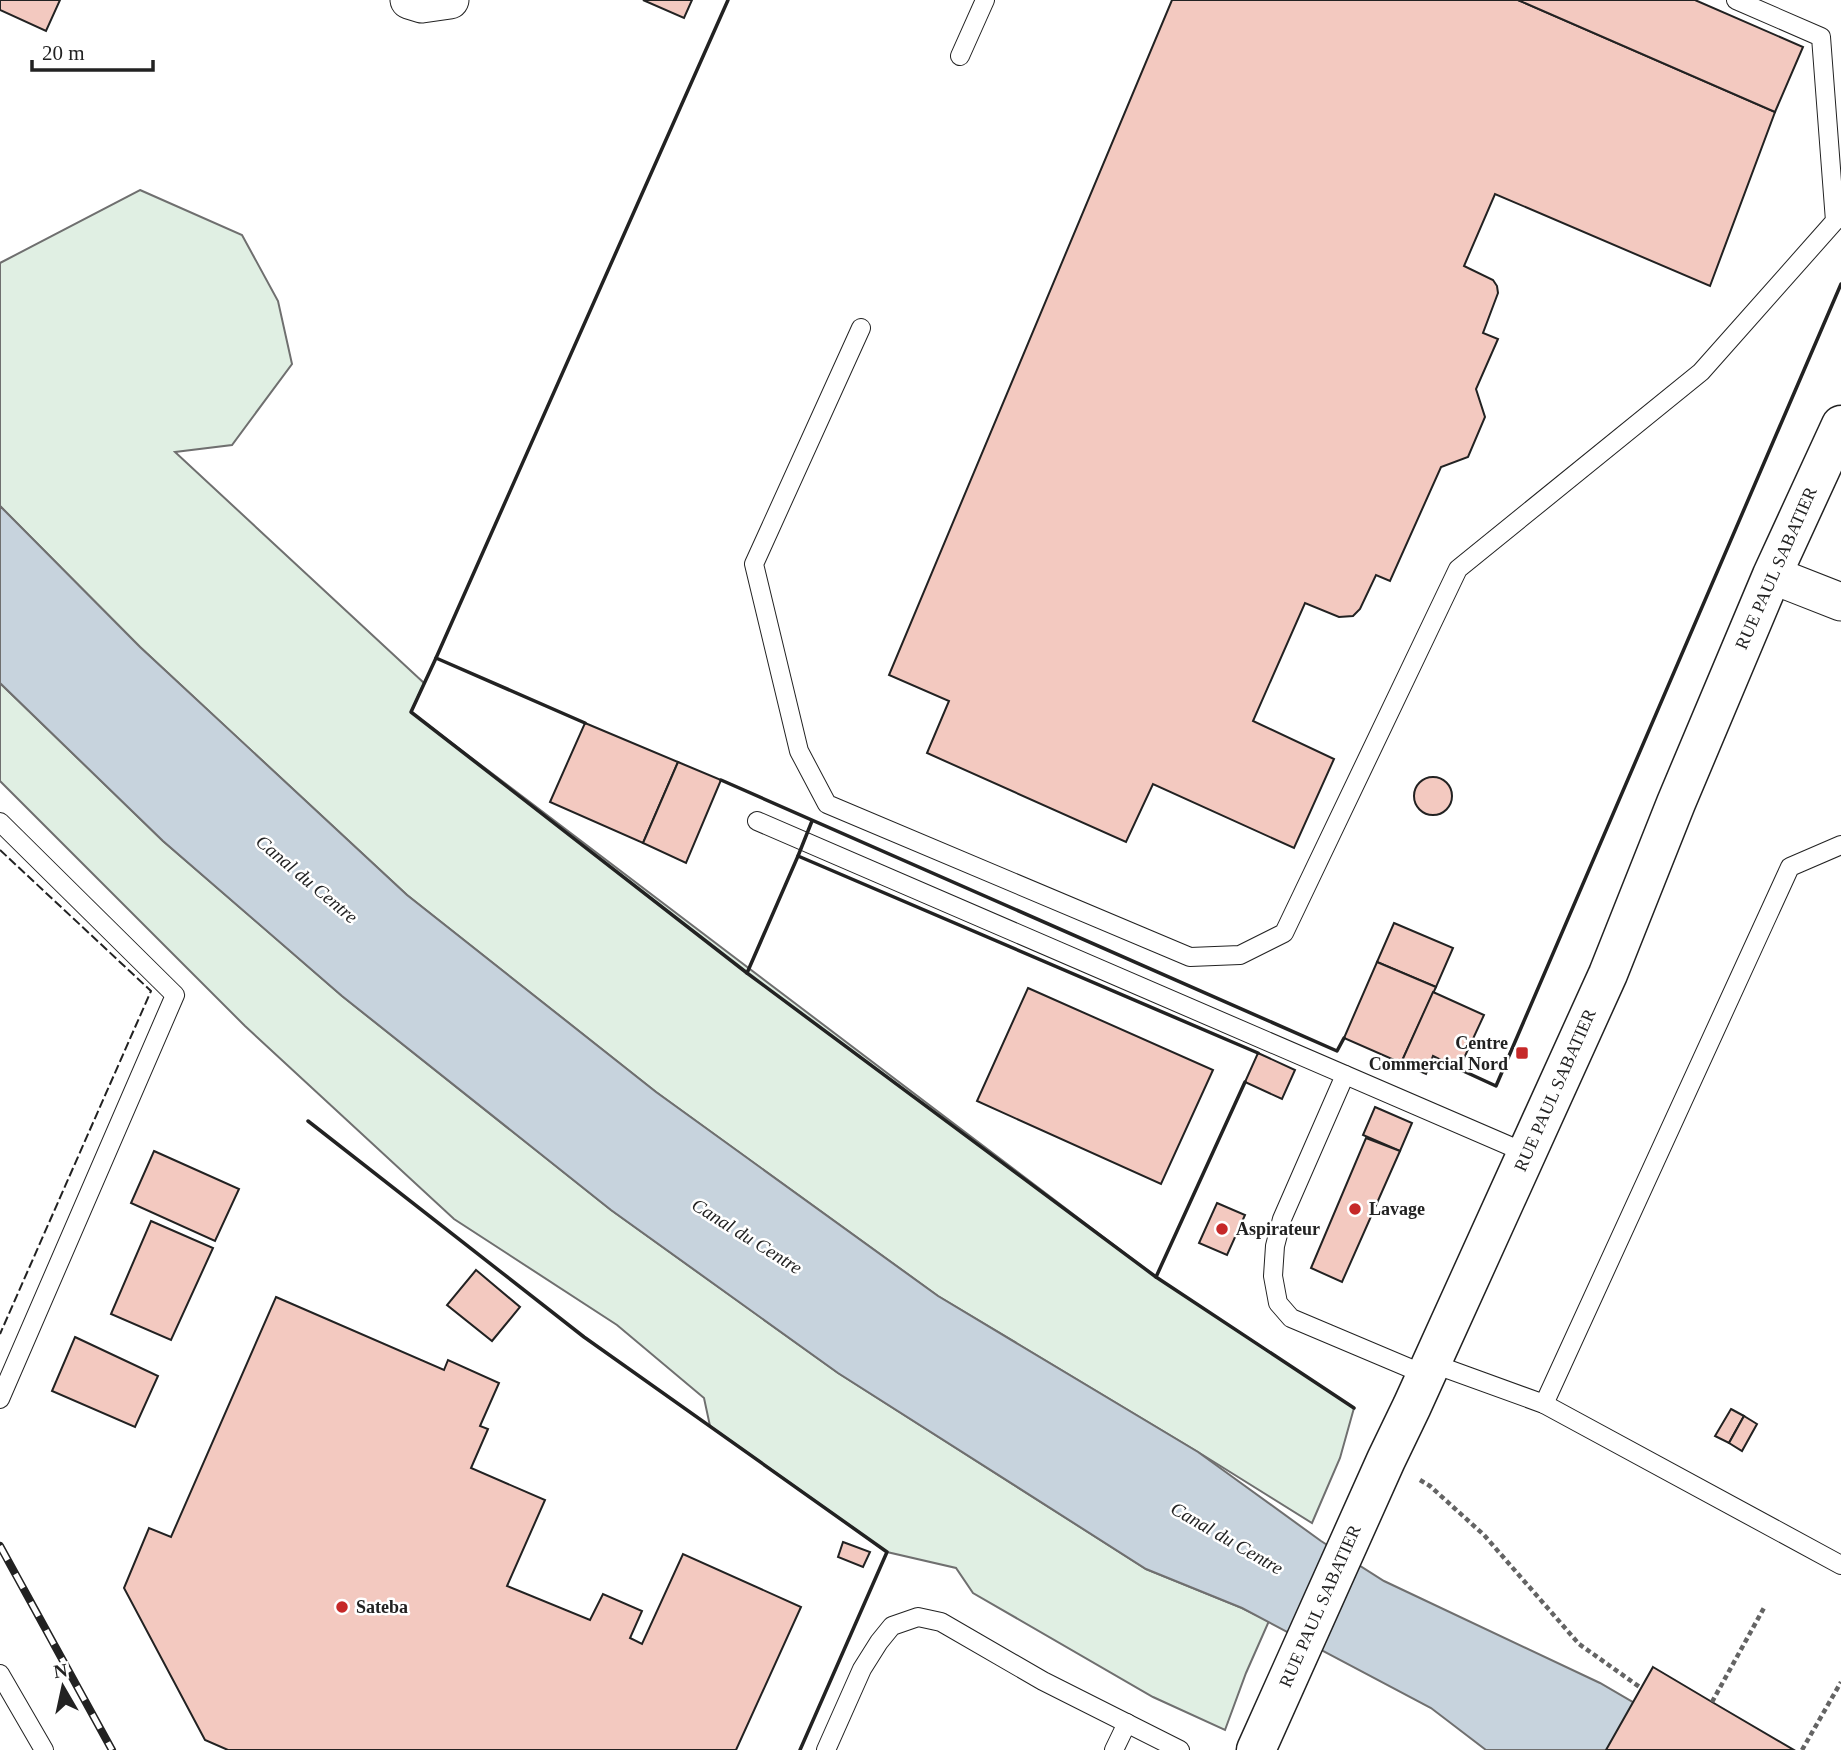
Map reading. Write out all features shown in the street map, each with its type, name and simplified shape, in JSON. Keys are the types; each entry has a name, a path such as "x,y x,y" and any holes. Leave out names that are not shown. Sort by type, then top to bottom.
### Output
{"main road":[{"name":"RUE PAUL SABATIER","path":"1263,1735 1608,974 1676,803 1772,575 1839,441"}],"street":[{"path":"409,0 422,4 450,0"},
{"path":"1772,575 1841,602"}],"lane":[{"path":"960,56 985,0"},
{"path":"861,328 754,564 799,751 827,804 1190,957 1240,955 1284,933 1458,569 1701,372 1838,223 1821,37 1736,0"},
{"path":"757,821 1526,1153"},
{"path":"0,822 175,995 0,1399"},
{"path":"1544,1404 1790,867 1841,845"},
{"path":"1345,1075 1282,1219 1275,1246 1273,1276 1278,1303 1291,1318 1428,1369 1544,1404 1841,1565"},
{"path":"826,1750 862,1669 879,1642 891,1626 918,1617 941,1622 1043,1681 1180,1750"},
{"path":"0,1674 44,1750"},
{"path":"1114,1750 1127,1723"}],"path":[{"path":"1386,1460 1430,1486 1484,1535 1579,1644 1641,1688"},
{"path":"1712,1702 1765,1606"},
{"path":"1802,1750 1841,1682"}],"green space":[{"path":"140,190 242,235 278,301 292,364 232,445 175,452 424,683 411,712 1156,1277 1354,1408 1340,1458 1312,1523 938,1296 656,1092 407,895 140,647 0,506 0,263"},
{"path":"0,683 163,841 342,996 611,1210 838,1373 1146,1569 1269,1621 1225,1730 1153,1697 973,1593 956,1568 887,1552 710,1426 704,1398 617,1325 454,1219 245,1026 0,781"}],"water":[{"name":"Canal du Centre","path":"0,506 140,647 407,895 656,1092 938,1296 1198,1452 1321,1541 1384,1581 1600,1683 1715,1750 1486,1750 1431,1708 1242,1608 1146,1569 838,1373 611,1210 342,996 163,841 0,683"}],"building":[{"path":"0,0 60,0 46,31 0,10"},
{"path":"643,0 692,0 684,18"},
{"path":"1172,0 1518,0 1775,112 1710,286 1495,194 1464,266 1493,280 1498,293 1483,333 1498,339 1476,389 1485,417 1468,457 1441,467 1390,581 1376,575 1360,609 1353,616 1339,617 1305,603 1253,721 1334,759 1294,848 1153,784 1126,842 927,753 949,701 889,675"},
{"path":"1518,0 1695,0 1803,47 1775,112"},
{"path":"585,723 678,762 643,843 550,802"},
{"path":"678,762 721,780 686,863 643,843"},
{"path":"1433,777 1446,783 1452,796 1446,809 1433,815 1420,809 1414,796 1420,783"},
{"path":"1394,923 1453,948 1436,987 1377,962"},
{"path":"1377,962 1436,987 1401,1063 1344,1038"},
{"path":"1028,988 1213,1070 1161,1184 977,1101"},
{"path":"1433,992 1484,1015 1459,1069 1433,1056 1426,1074 1401,1063"},
{"path":"1258,1053 1295,1070 1282,1099 1245,1082"},
{"path":"1375,1107 1412,1123 1400,1151 1363,1135"},
{"name":"Lavage","path":"1366,1138 1400,1151 1342,1282 1311,1268"},
{"path":"154,1151 239,1189 215,1241 131,1203"},
{"name":"Aspirateur","path":"1217,1203 1245,1215 1227,1255 1199,1243"},
{"path":"151,1221 213,1248 171,1340 111,1314"},
{"path":"476,1270 520,1307 492,1341 447,1305"},
{"path":"276,1297 444,1370 448,1360 499,1383 480,1426 488,1429 471,1468 545,1500 507,1586 590,1620 603,1594 642,1611 630,1638 642,1644 683,1554 801,1607 736,1750 228,1750 205,1740 124,1588 149,1528 171,1537"},
{"path":"75,1337 158,1376 135,1427 52,1391"},
{"path":"1731,1409 1744,1416 1729,1443 1715,1436"},
{"path":"1744,1416 1757,1424 1742,1451 1729,1443"},
{"path":"843,1542 870,1552 863,1567 838,1557"},
{"path":"1653,1667 1712,1702 1794,1750 1606,1750"}],"railway":[{"path":"0,1546 112,1750"}],"fence":[{"path":"0,850 151,991 0,1334"}],"wall":[{"path":"436,658 728,0"},
{"path":"1459,1069 1496,1086 1841,284"},
{"path":"585,723 436,658 411,712 747,973"},
{"path":"721,780 1337,1051 1344,1038"},
{"path":"798,856 812,821"},
{"path":"1156,1277 747,973 798,856 1258,1053"},
{"path":"1245,1082 1156,1277 1354,1408"},
{"path":"308,1121 584,1337 887,1552 800,1750"}],"place":[{"name":"Centre Commercial Nord","path":"1522,1053"},
{"name":"Lavage","path":"1355,1209"},
{"name":"Aspirateur","path":"1222,1229"},
{"name":"Sateba","path":"342,1607"}]}
